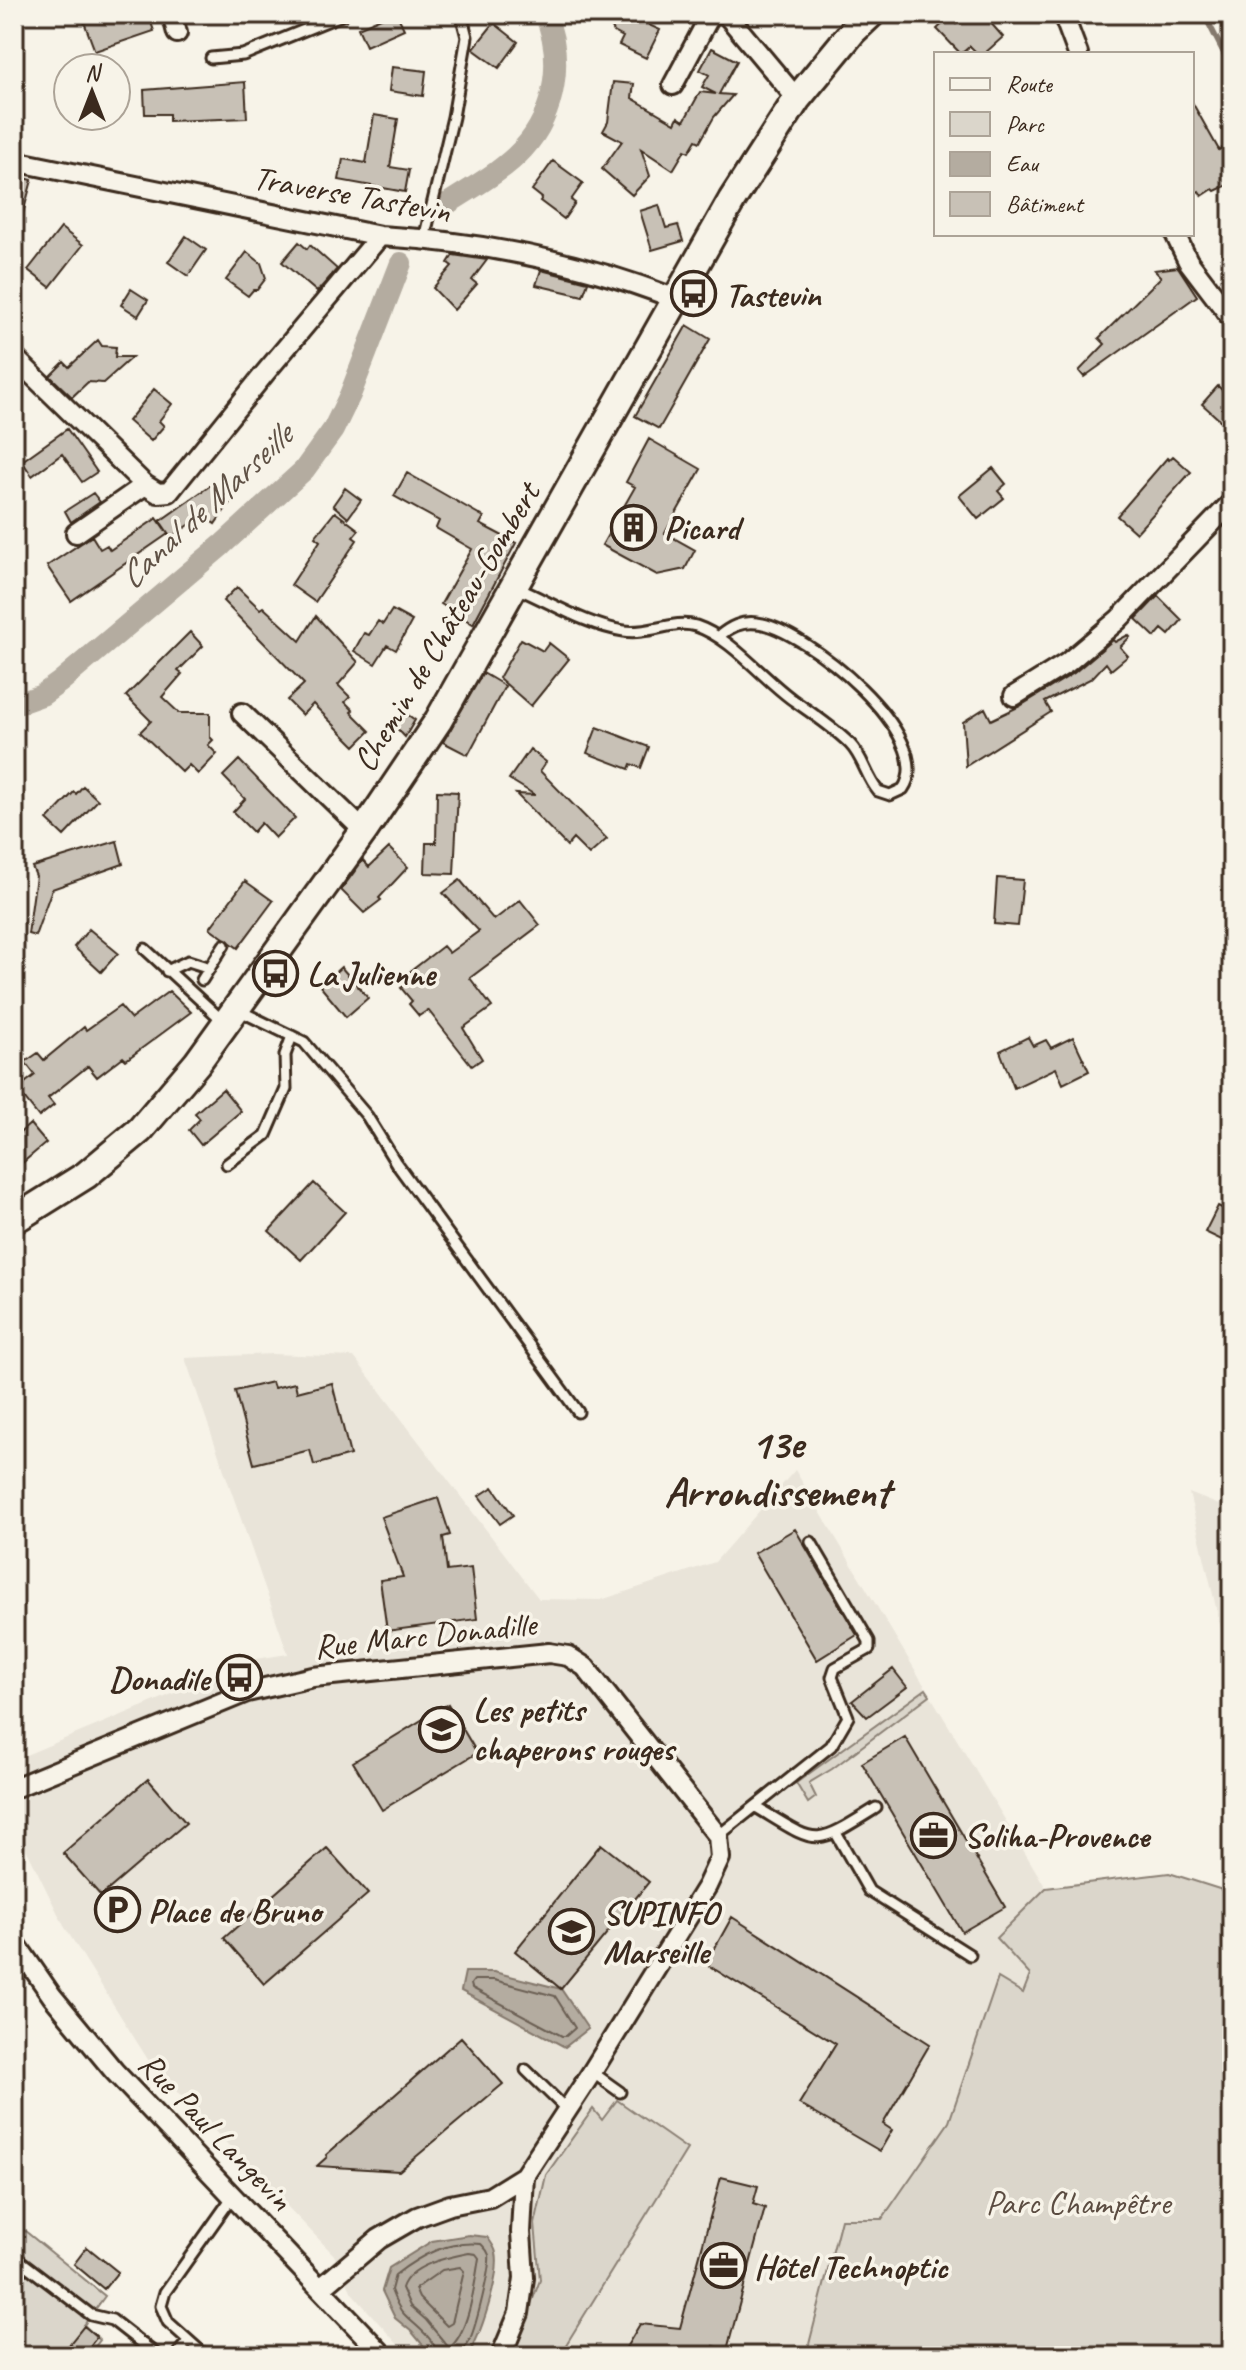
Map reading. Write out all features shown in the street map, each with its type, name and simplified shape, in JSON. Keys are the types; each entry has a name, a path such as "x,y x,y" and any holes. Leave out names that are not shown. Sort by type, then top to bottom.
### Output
{"street":[{"path":"172,14 177,33"},
{"path":"673,85 711,14"},
{"path":"726,14 797,99"},
{"name":"Chemin de Château-Gombert","path":"14,1220 86,1175 140,1130 197,1063 364,831 438,721 732,200 797,99 853,31 871,14"},
{"path":"1063,14 1077,52"},
{"name":"Traverse Tastevin","path":"14,161 380,236 424,239 566,263 676,299"},
{"path":"14,357 145,485 158,493 169,492 380,236"},
{"path":"1176,236 1188,261 1232,319"},
{"path":"76,533 145,485"},
{"path":"1014,696 1067,663 1118,620 1232,502"},
{"path":"242,713 364,831"},
{"name":"Rue Marc Donadille","path":"14,1788 247,1692 313,1677 549,1653 568,1656 585,1667 718,1836"},
{"path":"322,2287 379,2239 417,2217 450,2205 490,2197 524,2176 707,1886 720,1858 718,1836"},
{"name":"Rue Paul Langevin","path":"14,1941 52,1996 114,2071 322,2287 384,2356"},
{"path":"501,2356 519,2313 524,2278 521,2232 524,2176"}],"lane":[{"path":"211,58 243,55 344,14"},
{"path":"424,239 453,117 467,37 461,14"},
{"path":"514,586 591,623 643,632 685,624 718,637 755,670 791,699 815,713 853,746 878,791 890,795 903,789 909,768 897,732 877,705 844,673 769,625 744,623 729,627 718,637"},
{"path":"202,980 224,945"},
{"path":"145,949 167,971 230,1016 304,1042 367,1116 396,1163 578,1412"},
{"path":"167,971 188,961 210,968"},
{"path":"227,1164 266,1135 286,1089 285,1055 292,1036"},
{"path":"718,1836 831,1746 848,1717 832,1677 835,1668 869,1649 869,1641 811,1542"},
{"path":"756,1807 808,1838 822,1838 836,1833 876,1808"},
{"path":"836,1833 869,1891 970,1955"},
{"path":"14,1981 27,1960"},
{"path":"526,2070 567,2110"},
{"path":"592,2072 620,2092"},
{"path":"206,2356 168,2322 161,2306 165,2292 233,2195"},
{"path":"14,2256 91,2315 112,2320 158,2356"},
{"path":"176,2356 188,2341"}],"shaded area":[{"path":"272,1354 354,1357 539,1599 601,1600 715,1562 795,1470 1046,1888 997,1938 1030,1976 1023,1993 998,1979 949,2122 882,2219 841,2219 806,2356 408,2356 352,2293 334,2255 152,2066 64,1926 14,1824 14,1760 256,1659 288,1654 185,1358"},
{"path":"1189,1493 1232,1510 1232,1675"}],"green space":[{"path":"926,1689 930,1695 809,1783 816,1797 808,1803 796,1783"},
{"name":"Parc Champêtre","path":"1169,1873 1232,1893 1232,2356 806,2356 841,2219 882,2219 949,2122 998,1978 1023,1993 1030,1975 996,1938 1046,1888"},
{"path":"617,2100 687,2149 559,2356 503,2356 525,2320 540,2280 535,2224 546,2175 593,2109 602,2120"},
{"path":"14,2222 105,2296 84,2325 100,2340 88,2356 14,2356"}],"water":[{"path":"465,1972 494,1972 561,1989 588,2029 565,2047 461,1991"},
{"path":"469,2235 487,2237 495,2251 497,2263 488,2306 467,2356 432,2356 412,2332 395,2318 382,2291 389,2268 432,2241"}],"building":[{"path":"81,14 148,14 154,31 95,51"},
{"path":"397,14 404,29 366,46 358,28"},
{"path":"605,14 642,14 652,19 649,25 660,30 646,58 619,45 623,37 614,32"},
{"path":"967,14 983,14 1003,37 986,52 976,52 970,46 959,52 937,29 950,17 956,24"},
{"path":"494,23 518,42 499,68 473,49"},
{"path":"712,48 737,61 719,94 733,95 714,117 700,142 696,140 689,152 685,150 673,170 641,149 650,176 632,195 602,169 622,141 603,131 608,122 613,82 634,84 632,98 675,123 678,117 684,121 700,92 716,94 702,87 709,75 700,70"},
{"path":"392,67 426,71 423,96 389,91"},
{"path":"245,82 247,118 169,121 169,114 145,114 144,90"},
{"path":"1194,106 1219,150 1232,142 1232,183 1202,196 1199,191 1194,194"},
{"path":"374,115 398,119 390,167 409,170 405,192 339,180 343,159 366,163"},
{"path":"553,161 583,183 571,200 575,203 564,219 540,201 542,198 532,190"},
{"path":"14,175 32,180 19,228 14,227"},
{"path":"659,205 666,228 678,225 683,241 652,250 640,211"},
{"path":"61,228 83,245 50,287 28,270"},
{"path":"186,236 206,250 188,276 168,262"},
{"path":"299,242 307,249 310,245 337,269 317,292 282,262"},
{"path":"247,252 261,263 266,278 248,296 226,280"},
{"path":"453,255 487,260 472,280 477,284 454,310 433,288 452,266 448,263"},
{"path":"1178,267 1197,296 1084,377 1079,371 1105,344 1099,338 1161,277 1154,270"},
{"path":"541,270 588,282 583,296 536,285"},
{"path":"131,289 148,300 138,316 121,305"},
{"path":"687,325 710,339 659,429 635,416"},
{"path":"98,340 102,346 116,347 115,357 132,357 103,383 88,382 72,397 50,376 64,362 69,367"},
{"path":"1218,386 1232,400 1232,411 1222,422 1202,404"},
{"path":"154,389 172,404 159,421 164,426 151,441 128,421"},
{"path":"67,429 97,472 82,482 62,454 32,476 22,461"},
{"path":"649,439 701,469 665,533 695,550 685,569 657,575 602,545 635,487 626,482"},
{"path":"1173,456 1191,472 1136,533 1117,516 1167,458 1169,460"},
{"path":"993,468 1006,484 998,491 1004,498 978,519 959,496"},
{"path":"407,473 484,517 480,524 516,543 473,624 441,604 472,549 436,528 439,521 394,496"},
{"path":"211,485 231,501 215,524 203,516 171,537 160,521"},
{"path":"345,488 361,500 348,518 333,505"},
{"path":"93,493 100,502 71,522 65,511"},
{"path":"335,512 359,530 353,537 357,540 315,602 291,585 320,541 315,537"},
{"path":"157,518 168,534 71,601 47,566 92,536 100,549 107,545 110,550"},
{"path":"237,587 300,641 316,616 358,662 338,685 350,697 345,702 353,710 351,712 370,731 355,746 313,704 302,715 287,700 304,684 223,601"},
{"path":"1158,596 1182,620 1169,635 1162,629 1155,637 1136,619"},
{"path":"392,610 412,621 396,650 387,645 375,664 354,651 364,633 369,635 378,621 383,624"},
{"path":"190,632 203,646 178,671 182,674 162,697 179,713 210,713 210,737 213,740 208,745 217,754 198,774 189,765 182,772 140,732 151,721 126,696"},
{"path":"1128,635 1130,637 1120,647 1128,656 1111,670 1106,663 1092,678 1045,702 1051,712 966,766 963,722 985,708 991,720 1020,706 1074,673 1113,640 1115,642"},
{"path":"521,639 543,651 549,643 569,659 531,706 499,678"},
{"path":"483,673 505,686 468,755 443,742"},
{"path":"404,712 415,720 405,737 392,723"},
{"path":"597,727 649,747 641,768 631,764 629,769 587,753"},
{"path":"530,749 546,762 540,771 607,839 589,855 573,839 567,846 516,794 535,795 509,779"},
{"path":"239,760 295,818 275,838 261,823 253,832 233,812 245,799 223,776"},
{"path":"83,786 98,800 64,836 47,820"},
{"path":"437,791 458,792 454,874 425,873 426,843 436,843"},
{"path":"117,841 123,864 52,889 35,936 28,934 36,876 32,867"},
{"path":"389,848 408,867 379,898 381,900 364,913 341,890 363,860 369,867"},
{"path":"997,878 1023,880 1018,926 994,924"},
{"path":"460,880 494,920 520,900 540,925 470,978 492,1007 463,1028 482,1059 472,1066 428,1010 419,1016 401,988 412,980 407,974 443,946 449,953 479,931 443,893"},
{"path":"245,881 273,901 238,948 210,928"},
{"path":"89,929 118,953 101,972 74,947"},
{"path":"341,967 368,998 346,1017 320,986"},
{"path":"169,991 191,1012 126,1060 123,1057 97,1077 88,1066 48,1098 54,1105 39,1117 17,1089 35,1075 25,1062 38,1053 44,1060 84,1027 86,1030 120,1006 131,1019"},
{"path":"1028,1037 1033,1046 1046,1040 1051,1048 1073,1037 1089,1071 1063,1084 1056,1068 1014,1088 1000,1051"},
{"path":"223,1089 241,1111 201,1145 189,1130 200,1119 195,1113"},
{"path":"30,1124 46,1143 14,1170 14,1138"},
{"path":"314,1183 345,1212 301,1260 269,1231"},
{"path":"1218,1206 1232,1213 1232,1245 1205,1232"},
{"path":"272,1382 274,1388 295,1383 297,1392 332,1383 350,1455 314,1465 310,1450 254,1464 235,1391"},
{"path":"493,1487 513,1515 500,1524 479,1496"},
{"path":"438,1498 450,1535 443,1537 447,1571 471,1568 477,1619 387,1631 380,1580 403,1577 381,1517"},
{"path":"795,1529 857,1635 817,1660 754,1553"},
{"path":"893,1669 907,1687 867,1717 852,1701"},
{"path":"448,1704 477,1753 382,1810 353,1762"},
{"name":"Soliha-Provence","path":"905,1737 1005,1907 962,1932 862,1763"},
{"path":"148,1779 186,1823 101,1896 63,1853"},
{"name":"SUPINFO Marseille","path":"601,1844 649,1882 561,1989 515,1951"},
{"path":"327,1848 368,1894 264,1984 224,1938"},
{"path":"732,1917 930,2044 883,2124 892,2130 880,2151 799,2104 836,2044 706,1964"},
{"path":"461,2037 503,2084 399,2171 317,2166 326,2155"},
{"name":"Hôtel Technoptic","path":"721,2177 758,2186 753,2204 765,2208 727,2350 714,2346 711,2356 621,2356 640,2324 680,2328"},
{"path":"87,2247 118,2272 104,2289 74,2264"},
{"path":"84,2326 97,2337 82,2356 60,2356"}],"waterway":[{"name":"Canal de Marseille","path":"447,204 515,157 543,119 554,84 555,67 551,31 545,14"},
{"path":"1204,14 1232,69"},
{"name":"Canal de Marseille","path":"14,705 42,695 60,682 222,545 304,470 333,430 350,395 401,263"}],"place":[{"name":"Tastevin","path":"694,294"},
{"name":"Picard","path":"633,527"},
{"name":"La Julienne","path":"276,973"},
{"name":"Donadile","path":"240,1678"},
{"name":"Les petits chaperons rouges","path":"442,1729"},
{"name":"Soliha-Provence","path":"933,1835"},
{"name":"Place de Bruno","path":"117,1910"},
{"name":"SUPINFO Marseille","path":"572,1932"},
{"name":"Hôtel Technoptic","path":"723,2266"}],"district":[{"name":"13e Arrondissement","path":"777,1468"}]}
